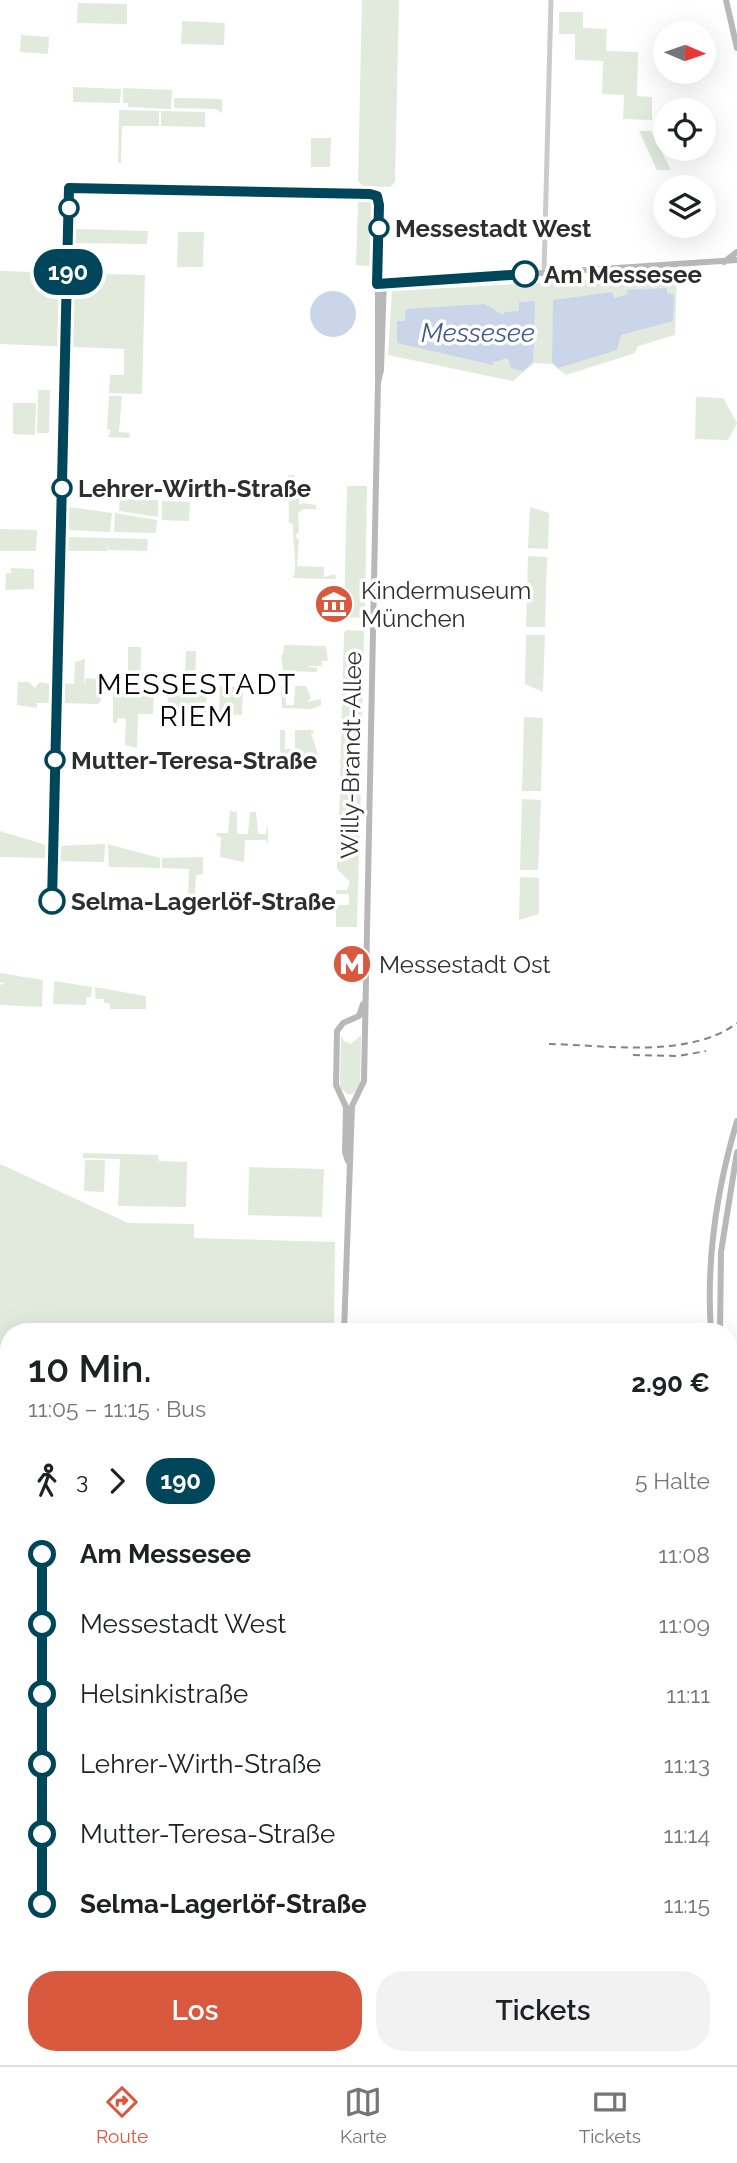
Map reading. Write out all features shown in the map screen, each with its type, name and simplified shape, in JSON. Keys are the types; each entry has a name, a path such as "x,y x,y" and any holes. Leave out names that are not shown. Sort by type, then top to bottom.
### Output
{"main road":[{"path":"726,0 737,48"},
{"path":"724,262 737,252"},
{"path":"544,272 737,260"},
{"name":"Willy-Brandt-Allee","path":"348,1163 352,1106 364,1081 378,382 382,370 381,281 544,272"},
{"name":"Willy-Brandt-Allee","path":"341,1095 336,1079 337,1031 343,1023 354,1020 361,1014 364,1002"},
{"path":"354,1020 365,1031"},
{"path":"341,1095 356,1097"},
{"path":"341,1095 346,1107 345,1152 348,1163 344,1323"},
{"path":"711,1323 710,1283 716,1220 737,1121"},
{"path":"720,1323 720,1252 737,1152"}],"street":[{"path":"544,272 551,0"}],"shaded area":[{"path":"362,0 399,0 395,182 390,187 363,186 358,181"},
{"path":"78,3 127,4 127,24 77,23"},
{"path":"559,12 583,12 583,28 607,29 606,51 638,52 637,96 652,97 652,120 623,119 624,95 602,94 603,61 575,60 575,34 559,34"},
{"path":"182,21 225,23 224,45 181,44"},
{"path":"21,35 49,37 48,54 20,52"},
{"path":"73,87 121,89 120,103 73,102"},
{"path":"123,88 172,90 171,109 128,107 128,103 123,103"},
{"path":"174,98 222,99 222,113 216,109 174,108"},
{"path":"119,110 159,111 159,126 122,126 121,163 118,163"},
{"path":"161,111 205,112 205,127 161,126"},
{"path":"639,131 651,131 653,161 666,161 671,170 657,170"},
{"path":"311,138 331,138 330,167 311,167"},
{"path":"358,202 372,202 370,266 356,265"},
{"path":"75,229 148,231 147,244 75,243"},
{"path":"178,232 204,232 203,267 177,267"},
{"path":"0,271 145,275 142,394 109,393 110,375 124,375 124,349 0,344"},
{"path":"677,275 675,335 638,346 635,353 566,375 552,364 534,363 513,381 388,355 392,291"},
{"path":"38,390 50,390 49,433 37,433"},
{"path":"109,396 122,396 119,432 130,433 129,438 108,437 111,430 107,429"},
{"path":"696,397 723,398 737,423 728,440 695,439"},
{"path":"13,403 36,403 35,435 13,434"},
{"path":"288,475 295,475 292,481 299,485 299,505 316,505 316,509 303,509 298,513 299,531 295,536 299,540 297,566 324,567 324,577 335,574 336,579 292,578 295,562 293,524 289,523"},
{"path":"347,486 367,486 365,618 344,617"},
{"path":"120,499 158,500 158,517 119,511"},
{"path":"162,501 190,502 189,521 162,520"},
{"path":"69,507 112,513 110,532 68,530"},
{"path":"530,507 549,513 548,549 528,548"},
{"path":"115,513 157,520 156,533 114,532"},
{"path":"0,529 37,530 36,551 0,551"},
{"path":"68,537 148,539 147,551 109,550 106,545 108,551 68,551"},
{"path":"528,556 547,557 545,627 526,627"},
{"path":"11,568 34,569 34,589 5,590 6,573 11,573"},
{"path":"346,630 364,631 361,779 340,776"},
{"path":"526,635 545,635 543,692 525,684"},
{"path":"284,645 326,646 328,661 322,661 322,666 306,666 317,668 317,672 283,671 281,655"},
{"path":"128,647 141,647 140,689 154,690 153,714 138,714 137,748 125,745 126,719 118,718 117,723 113,723 113,689 127,691 128,672 131,671 128,670"},
{"path":"186,651 196,651 195,693 207,694 206,715 167,714 168,695 184,696"},
{"path":"85,659 84,685 86,678 98,679 101,701 98,704 61,703 61,683 74,684 75,662"},
{"path":"18,682 29,682 35,688 40,682 50,684 50,703 37,703 37,708 17,705"},
{"path":"220,686 243,687 242,715 219,714"},
{"path":"281,686 286,686 286,705 294,705 295,686 306,686 311,698 307,702 321,699 321,705 312,709 282,708"},
{"path":"524,717 543,718 541,791 522,791"},
{"path":"280,730 285,730 285,749 295,749 295,730 313,730 314,734 311,733 318,755 280,754"},
{"path":"344,783 361,784 357,927 336,927 336,905 349,905 349,894 336,894 336,890 347,890 350,882 337,869 340,789"},
{"path":"522,799 541,800 538,870 520,870"},
{"path":"230,811 237,812 237,834 248,834 250,812 256,812 258,834 265,834 268,826 268,844 266,840 245,840 244,862 220,857 221,837 216,836 217,833 228,833"},
{"path":"0,831 46,845 45,858 0,857"},
{"path":"105,844 104,862 57,861 57,846"},
{"path":"108,844 160,858 160,868 109,867"},
{"path":"203,857 203,874 196,875 195,895 202,898 188,897 189,869 162,868 162,858"},
{"path":"520,877 539,878 539,914 519,920"},
{"path":"0,973 43,980 42,1007 0,1005 0,985 5,983 0,982"},
{"path":"54,981 92,987 91,997 86,997 86,1005 53,1004"},
{"path":"95,987 146,996 146,1009 110,1009 110,1004 103,1002 105,999 96,999 96,1005"},
{"path":"341,1035 344,1041 351,1044 361,1035 360,1086 353,1094 347,1094 340,1087"},
{"path":"83,1153 158,1155 159,1161 187,1162 186,1207 118,1206 120,1159 83,1158"},
{"path":"85,1160 105,1160 104,1192 84,1191"},
{"path":"0,1164 128,1223 194,1224 194,1238 335,1242 334,1323 0,1323"},
{"path":"249,1167 324,1169 322,1217 248,1215"}],"water":[{"name":"Messesee","path":"667,288 667,293 674,295 673,321 621,335 617,350 558,368 552,362 553,300 612,292 614,298 628,294 627,290"},
{"path":"333,291 349,298 356,314 349,330 333,337 317,330 310,314 317,298"},
{"name":"Messesee","path":"535,301 533,362 523,371 511,368 508,358 493,362 493,365 397,343 397,321 405,321 406,309 485,304 503,315 505,312 519,311 519,302"}],"railway":[{"path":"549,1044 672,1046 696,1042 737,1023"},
{"path":"633,1055 678,1056 706,1051"}],"bus line":[{"name":"190","path":"52,901 69,188 370,194 377,196 379,205 377,284 525,274"}],"place":[{"name":"Messestadt West","path":"379,228"},
{"name":"Am Messesee","path":"525,274"},
{"name":"Lehrer-Wirth-Straße","path":"62,488"},
{"name":"Kindermuseum München","path":"334,604"},
{"name":"Mutter-Teresa-Straße","path":"55,760"},
{"name":"Selma-Lagerlöf-Straße","path":"52,901"},
{"name":"Messestadt Ost","path":"352,964"}],"district":[{"name":"MESSESTADT RIEM","path":"197,700"}]}
